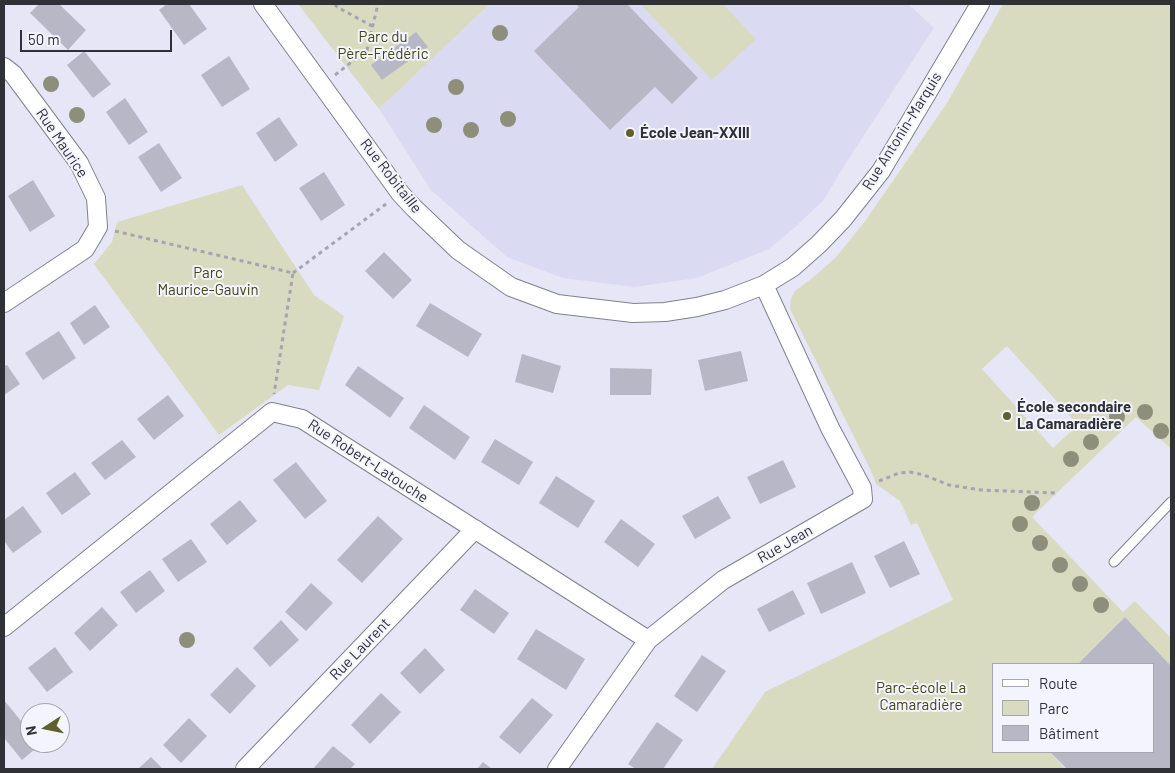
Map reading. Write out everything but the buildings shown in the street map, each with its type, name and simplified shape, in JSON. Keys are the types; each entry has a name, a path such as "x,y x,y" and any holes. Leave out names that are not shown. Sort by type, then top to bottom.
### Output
{"street":[{"name":"Rue Robitaille","path":"263,4 400,193 458,250 511,287 557,304 633,313 665,312 697,307 725,300 764,285"},
{"name":"Rue Antonin-Marquis","path":"764,285 793,267 819,244 843,219 881,171 980,4"},
{"name":"Rue Maurice","path":"4,67 14,74 79,163 96,198 98,227"},
{"path":"4,303 85,249 98,227"},
{"path":"764,285 830,428 862,488"},
{"path":"4,627 272,412"},
{"name":"Rue Robert-Latouche","path":"272,412 302,419 648,640"},
{"name":"Rue Jean","path":"557,769 648,640 723,580 862,498 862,488"},
{"name":"Rue Laurent","path":"245,769 475,529"}],"lane":[{"path":"1114,562 1171,502"}],"path":[{"path":"335,4 337,7 374,27"},
{"path":"322,84 368,50 378,4"},
{"path":"272,412 293,273 400,193"},
{"path":"98,227 293,273"},
{"path":"862,488 899,473 910,472 924,475 949,485 981,490 1056,494"}],"shaded area":[{"name":"École Jean-XXIII","path":"490,4 908,4 934,28 823,201 793,229 769,249 697,278 634,287 563,278 507,257 431,190 379,109"}],"green space":[{"name":"Parc du Père-Frédéric","path":"298,4 490,4 379,109"},
{"path":"640,4 723,4 756,39 712,80"},
{"name":"École secondaire La Camaradière","path":"1003,4 1171,4 1171,449 1136,417 1032,517 1123,612 1135,601 1171,638 1171,666 1125,617 1079,663 992,663 992,753 1051,753 1065,769 712,769 765,692 953,600 917,523 911,525 900,501 876,484 790,309 791,298 795,291 836,257 863,224 947,103","holes":["1007,346 1078,425 1053,448 982,369"]},
{"name":"Parc Maurice-Gauvin","path":"242,185 314,295 344,316 319,390 288,385 219,435 94,264 112,242 117,222"}],"place":[{"name":"École Jean-XXIII","path":"630,133"},
{"name":"École secondaire La Camaradière","path":"1007,416"}],"park label":[{"name":"Parc-école La Camaradière","path":"921,696"}]}
